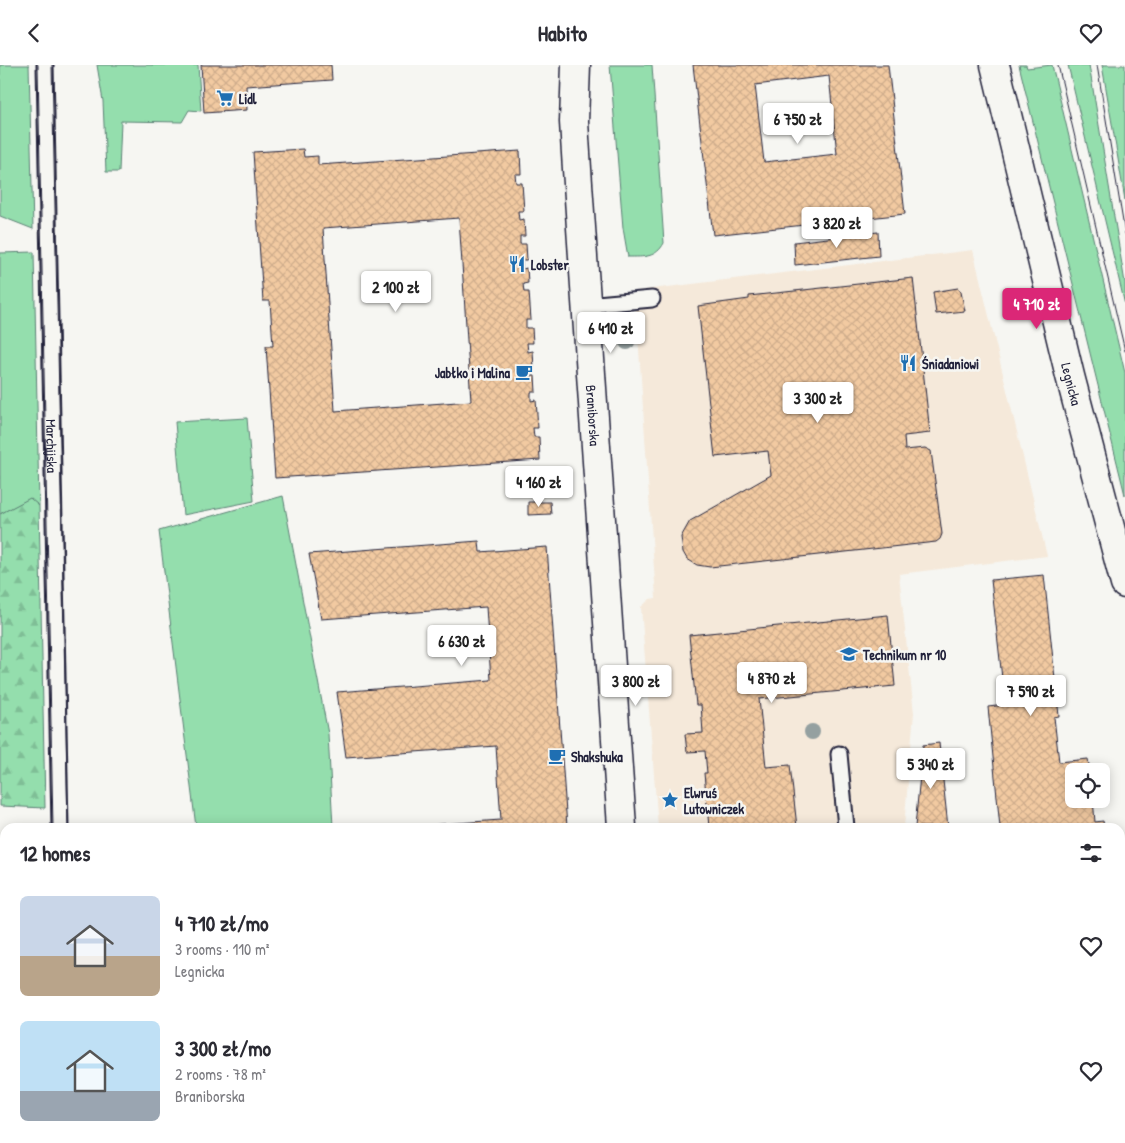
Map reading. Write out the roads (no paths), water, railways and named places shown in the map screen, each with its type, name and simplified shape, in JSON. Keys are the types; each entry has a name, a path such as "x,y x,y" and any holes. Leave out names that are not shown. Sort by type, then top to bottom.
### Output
{"street":[{"name":"Braniborska","path":"565,65 574,122 622,823"},
{"name":"Braniborska","path":"574,122 576,65"},
{"name":"Legnicka","path":"995,65 1070,376 1123,569"}],"lane":[{"name":"Marchijska","path":"45,65 60,823"},
{"path":"586,305 652,299"},
{"path":"839,754 846,823"}],"tram line":[{"path":"38,65 53,823"},
{"path":"52,65 68,823"},
{"path":"1058,65 1125,351"},
{"path":"1097,65 1125,234"}],"place":[{"name":"Lidl","path":"225,98"},
{"name":"Lobster","path":"517,264"},
{"name":"Śniadaniowi","path":"908,363"},
{"name":"Jabłko i Malina","path":"524,372"},
{"name":"Technikum nr 10","path":"849,654"},
{"name":"Shakshuka","path":"557,756"},
{"name":"Elwruś Lutowniczek","path":"670,800"}]}
